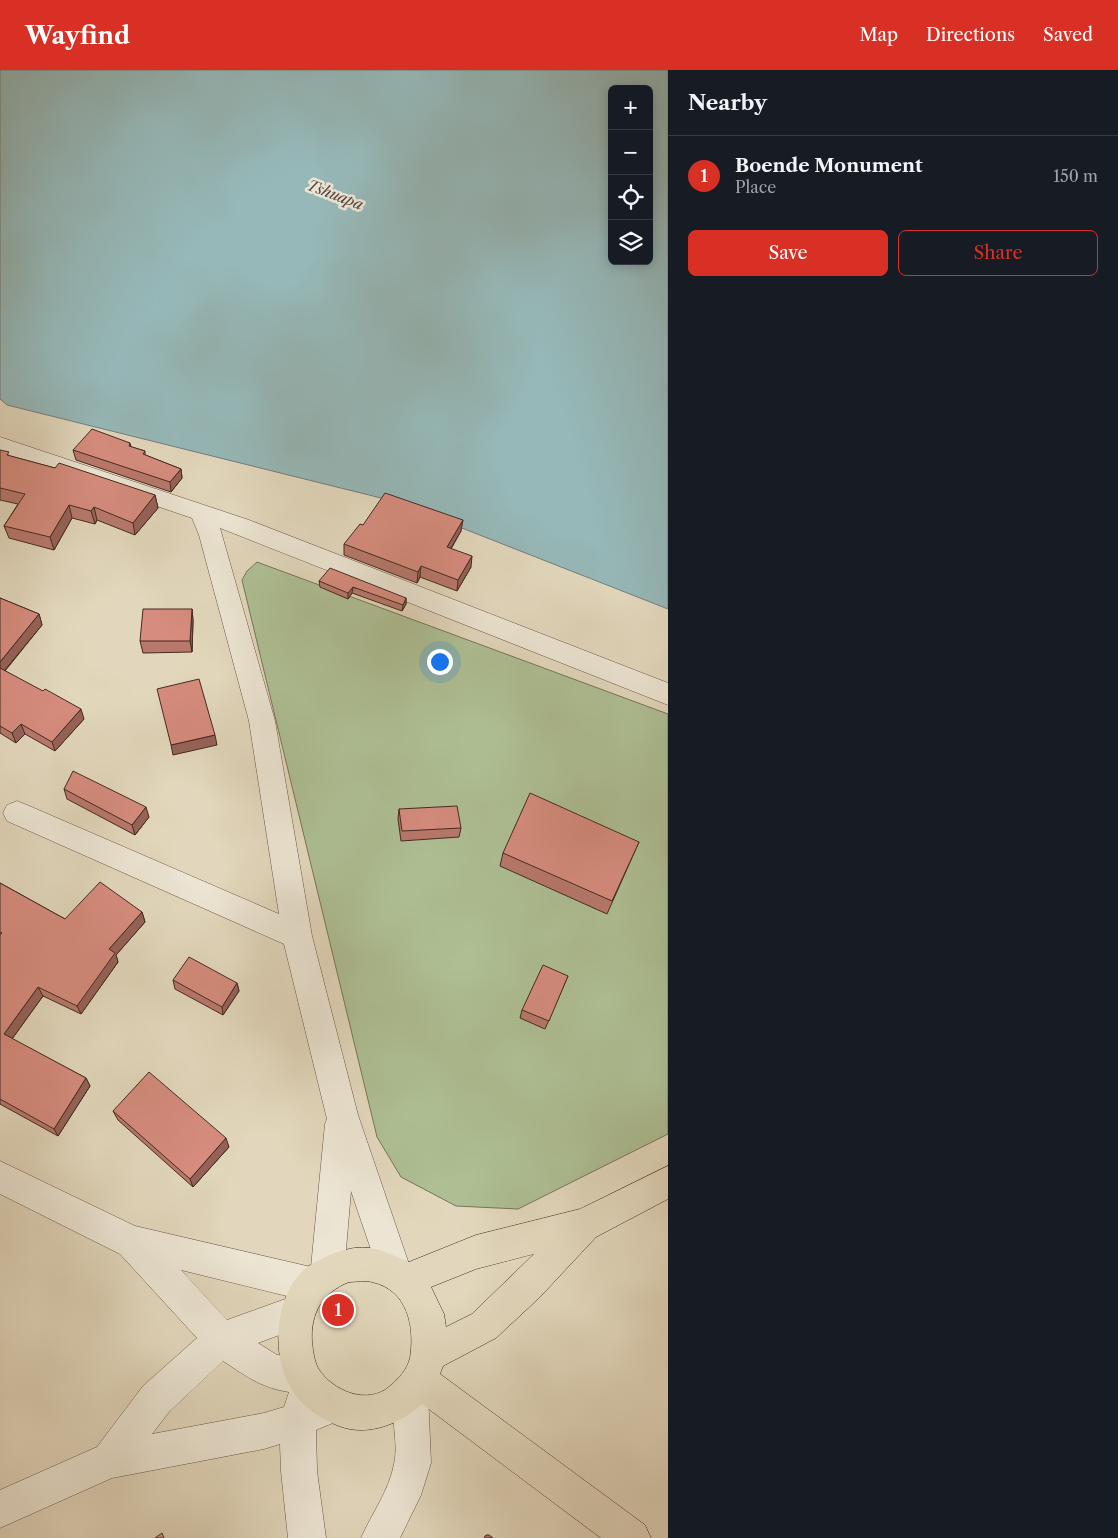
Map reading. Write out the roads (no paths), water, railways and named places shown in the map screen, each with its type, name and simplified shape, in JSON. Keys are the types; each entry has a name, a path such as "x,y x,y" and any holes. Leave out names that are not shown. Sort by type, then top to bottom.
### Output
{"main road":[{"path":"400,1277 476,1252 584,1225 668,1182"},
{"path":"420,1376 431,1333 427,1314 418,1295 400,1277 373,1265 349,1265 312,1290 293,1344 314,1388 347,1411 364,1413 381,1411 397,1404 420,1376 484,1326 528,1285 584,1225"},
{"path":"420,1376 632,1538"}],"street":[{"path":"0,445 201,512 668,694"},
{"path":"201,512 211,535 262,720 297,936 342,1115 400,1277"},
{"path":"17,813 297,936"},
{"path":"312,1290 342,1115"},
{"path":"0,1177 132,1242 312,1290"},
{"path":"132,1242 221,1338 271,1372 314,1388 298,1420 299,1462 307,1538"},
{"path":"110,1460 156,1399 221,1338 312,1290"},
{"path":"380,1538 403,1495 413,1463 420,1376"},
{"path":"0,1509 110,1460 264,1431 298,1420"}],"water":[{"name":"Tshuapa","path":"0,70 668,70 668,609 393,501 7,405 0,399"}],"place":[{"name":"Boende Monument","path":"338,1310"}]}
